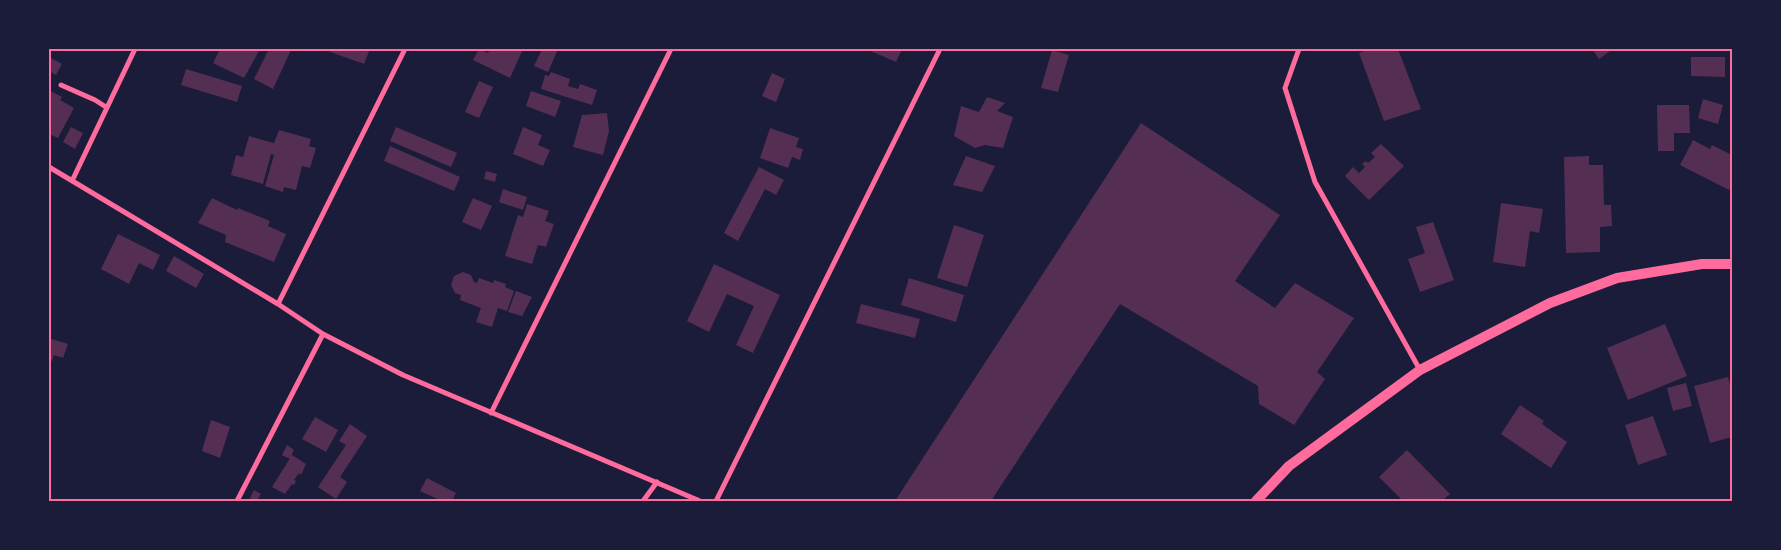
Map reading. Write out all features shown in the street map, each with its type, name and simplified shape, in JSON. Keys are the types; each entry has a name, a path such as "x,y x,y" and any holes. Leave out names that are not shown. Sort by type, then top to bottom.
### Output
{"main road":[{"path":"1256,501 1289,466 1420,370 1550,304 1617,278 1702,264 1732,264"}],"street":[{"path":"72,181 106,107 136,49"},
{"path":"278,304 405,49"},
{"path":"492,413 670,49"},
{"path":"716,501 940,49"},
{"path":"1299,49 1285,88 1315,182 1420,370"},
{"path":"61,85 106,107"},
{"path":"49,167 278,304 323,334 402,375 700,501"},
{"path":"237,501 323,334"},
{"path":"643,501 656,482"}],"building":[{"path":"220,49 260,49 244,78 213,63"},
{"path":"269,49 291,50 273,89 254,79"},
{"path":"322,49 370,49 364,64"},
{"path":"479,49 488,53 490,49 523,49 510,78 473,60"},
{"path":"542,49 558,49 548,72 534,66"},
{"path":"866,49 902,49 896,62"},
{"path":"1368,49 1398,49 1421,109 1384,121 1359,53"},
{"path":"1592,49 1613,49 1599,59"},
{"path":"1052,50 1069,55 1058,92 1041,88"},
{"path":"49,57 62,64 56,75 49,71"},
{"path":"1691,57 1725,57 1725,77 1691,76"},
{"path":"186,69 242,86 237,102 181,85"},
{"path":"551,72 570,79 568,86 578,89 580,84 597,90 592,105 541,89 545,75 549,76"},
{"path":"772,73 785,79 776,102 762,96"},
{"path":"479,81 493,87 479,118 465,112"},
{"path":"49,90 62,97 60,100 74,108 58,138 49,134"},
{"path":"531,91 561,101 555,117 526,106"},
{"path":"987,97 1005,103 997,111 1013,117 1003,148 985,145 975,148 954,136 961,106 979,112"},
{"path":"1703,99 1723,105 1718,124 1698,118"},
{"path":"1657,105 1689,105 1690,133 1674,133 1674,151 1658,151"},
{"path":"607,113 609,131 603,155 573,147 582,115"},
{"path":"1141,123 1280,215 1235,281 1275,308 1295,283 1354,318 1317,372 1325,379 1294,425 1259,404 1258,386 1120,304 991,501 895,501"},
{"path":"71,127 83,133 75,149 63,142"},
{"path":"396,127 457,153 451,167 390,141"},
{"path":"523,127 542,135 538,145 550,150 543,166 513,154"},
{"path":"770,128 799,138 796,147 803,149 800,160 792,157 788,168 760,158"},
{"path":"279,130 311,139 309,146 316,148 310,168 302,166 296,190 284,187 283,192 265,186 274,155 271,154 263,184 231,175 236,155 243,157 249,136 274,143"},
{"path":"1693,140 1710,149 1712,145 1732,155 1732,183 1729,190 1680,165"},
{"path":"1381,144 1404,166 1369,200 1345,176 1353,167 1359,173 1365,167 1362,164 1366,161 1368,163 1375,157 1371,153"},
{"path":"390,146 460,177 454,191 384,161"},
{"path":"966,156 995,166 982,192 953,185"},
{"path":"1589,156 1589,165 1603,165 1604,205 1611,205 1612,226 1600,227 1600,252 1566,253 1564,157"},
{"path":"759,167 784,180 776,195 765,189 738,241 724,233"},
{"path":"486,171 497,174 495,182 484,179"},
{"path":"503,189 527,197 523,210 499,202"},
{"path":"212,198 237,210 238,208 270,221 268,226 286,234 274,262 225,242 226,235 198,223"},
{"path":"473,198 492,206 481,230 462,222"},
{"path":"1501,203 1543,209 1539,233 1530,231 1525,267 1493,262"},
{"path":"527,204 549,211 545,221 554,224 546,247 538,245 532,264 505,256 518,215 523,217"},
{"path":"1433,222 1454,280 1420,292 1408,259 1425,253 1416,227"},
{"path":"954,225 984,235 967,287 937,278"},
{"path":"118,234 160,255 153,270 139,263 129,284 101,269"},
{"path":"174,256 204,274 196,288 166,271"},
{"path":"714,264 780,295 753,353 736,345 754,306 727,294 709,332 687,321"},
{"path":"463,272 471,275 474,282 477,283 479,278 493,283 494,280 506,284 505,287 514,291 507,311 498,308 492,327 476,322 481,308 460,300 461,295 455,293 451,285 454,276"},
{"path":"909,278 964,295 956,322 901,305"},
{"path":"516,291 532,297 522,316 508,312"},
{"path":"861,304 920,319 915,338 856,323"},
{"path":"1665,324 1687,376 1628,400 1607,348"},
{"path":"49,338 68,344 63,358 54,355 52,361 49,360"},
{"path":"1728,377 1732,393 1732,437 1710,443 1694,386"},
{"path":"1686,383 1692,406 1673,411 1667,388"},
{"path":"1520,405 1544,421 1542,424 1567,442 1551,468 1501,434"},
{"path":"1653,416 1667,455 1638,465 1625,425"},
{"path":"315,417 338,430 326,452 302,439"},
{"path":"211,420 230,427 220,458 202,451"},
{"path":"350,424 367,436 340,477 347,482 336,499 318,487 346,445 339,441"},
{"path":"287,445 294,450 290,459 282,455"},
{"path":"1407,450 1450,494 1442,501 1403,501 1379,477"},
{"path":"292,455 306,464 301,475 299,473 294,480 296,481 294,485 292,484 285,494 272,487"},
{"path":"427,478 456,493 452,501 442,501 420,491"},
{"path":"254,490 261,494 257,501 249,500"}]}
